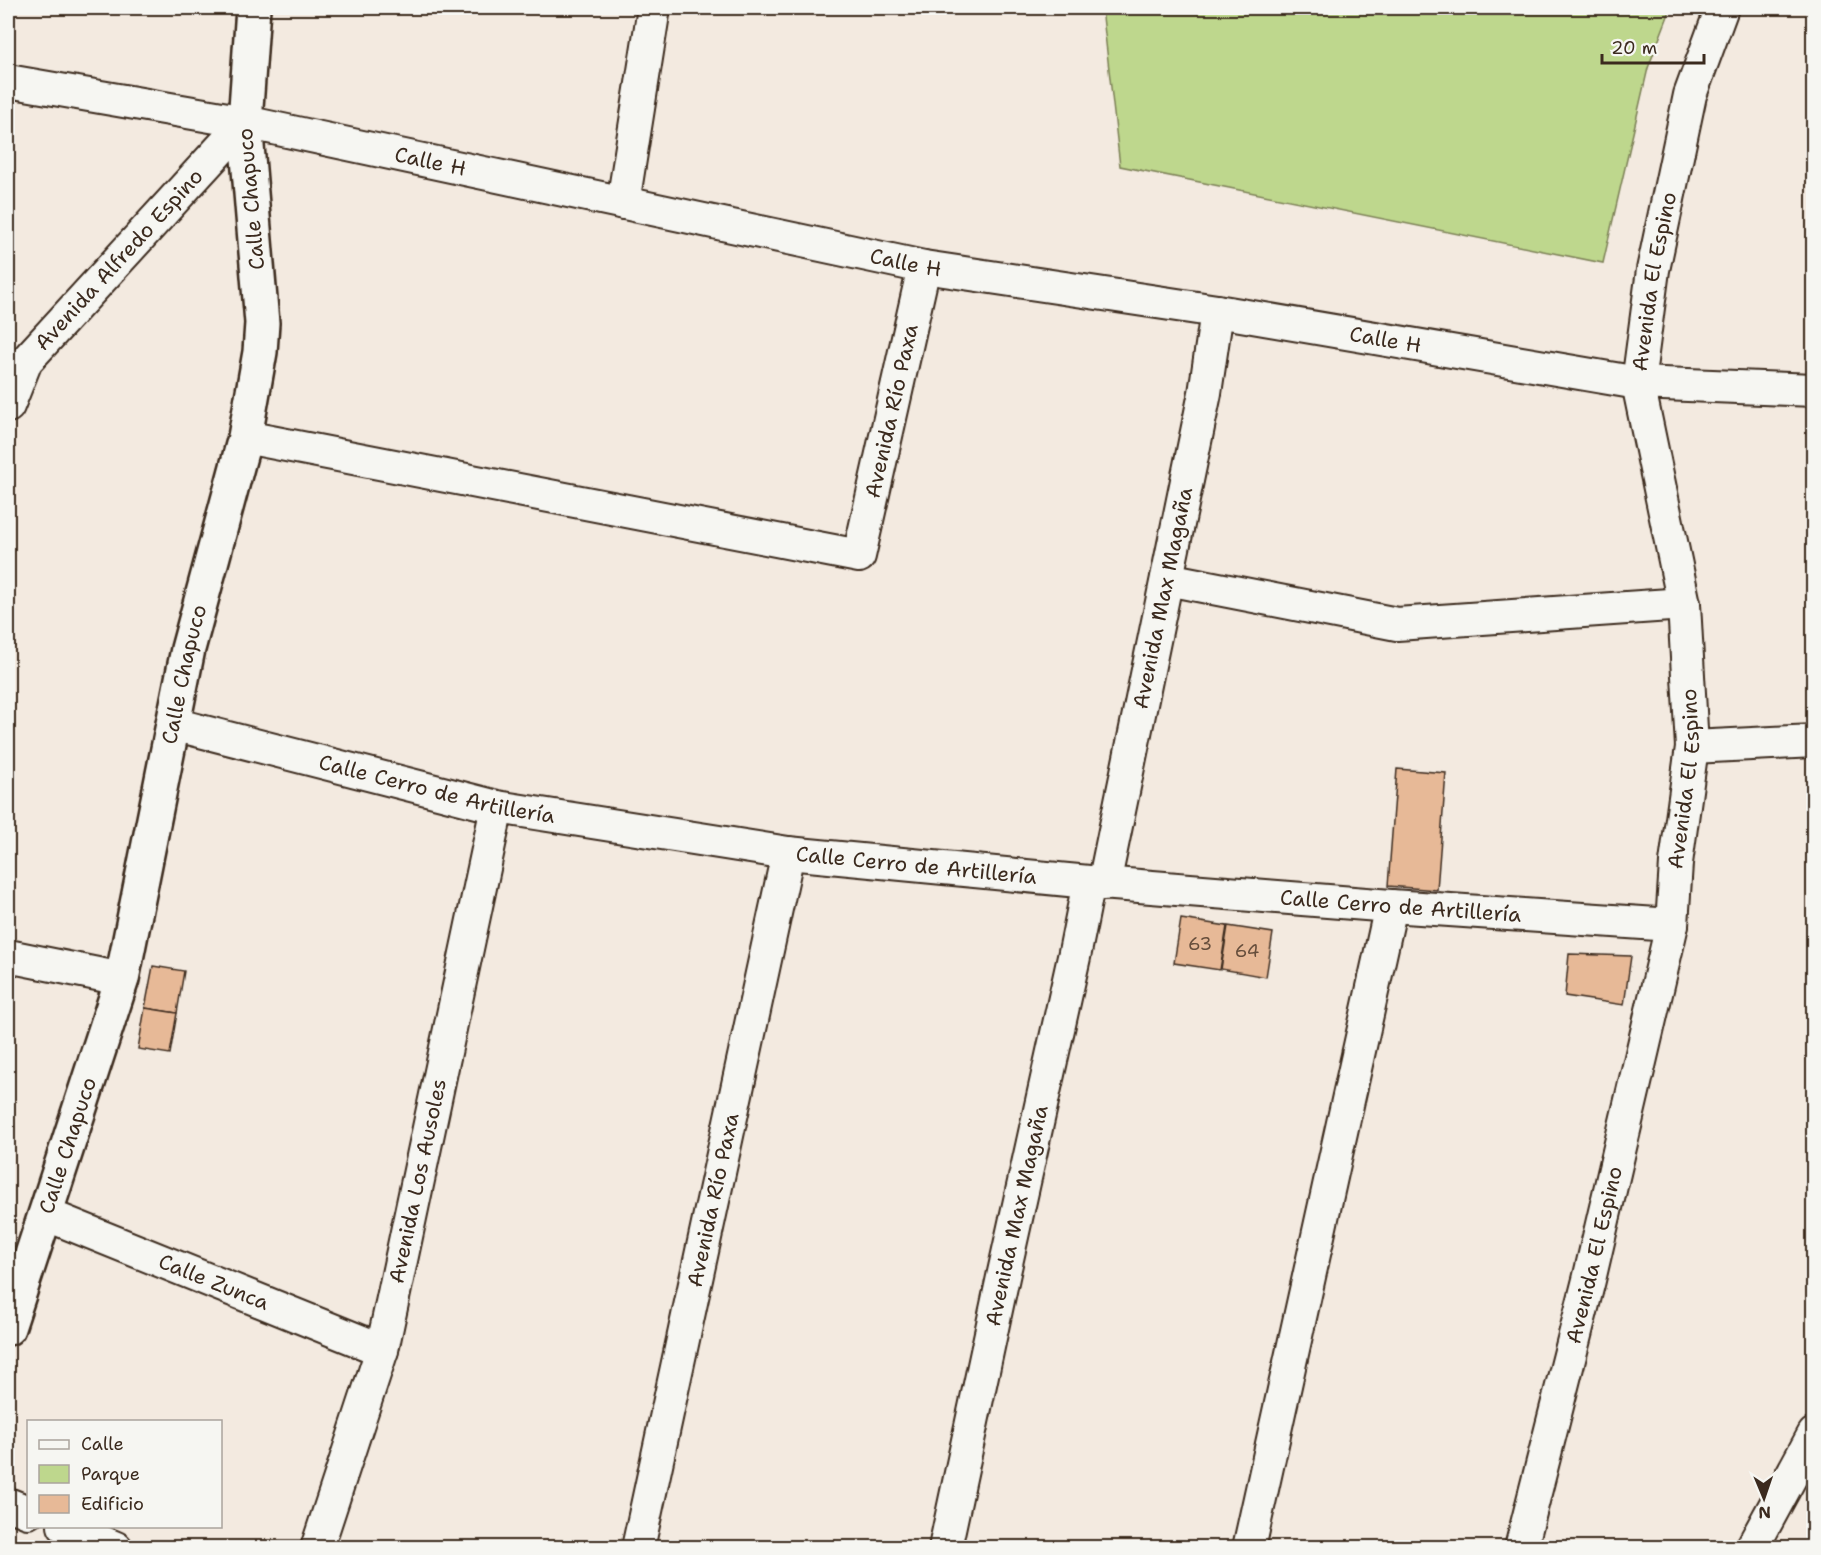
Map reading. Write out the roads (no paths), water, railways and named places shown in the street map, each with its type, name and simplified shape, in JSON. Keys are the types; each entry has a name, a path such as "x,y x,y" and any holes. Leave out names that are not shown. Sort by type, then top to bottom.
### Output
{"street":[{"name":"Calle Chapuco","path":"8,1328 122,979 188,649 245,437 260,352 262,323 245,122 253,8"},
{"path":"623,203 654,8"},
{"name":"Avenida El Espino","path":"1521,1548 1589,1280 1672,925 1677,863 1692,747 1684,604 1638,383 1653,270 1690,95 1722,8"},
{"name":"Calle H","path":"8,81 245,122 924,267 1217,311 1638,383 1814,390"},
{"name":"Avenida Alfredo Espino","path":"8,406 26,361 245,122"},
{"name":"Avenida Río Paxa","path":"245,437 859,556 924,267"},
{"name":"Avenida Max Magaña","path":"945,1548 1074,957 1096,883 1167,579 1205,393 1217,311"},
{"path":"1167,579 1397,624 1684,604"},
{"name":"Calle Cerro de Artillería","path":"173,724 497,807 788,854 1096,883 1672,925"},
{"path":"1692,747 1814,741"},
{"name":"Avenida Los Ausoles","path":"317,1548 382,1350 497,807"},
{"name":"Avenida Río Paxa","path":"638,1548 788,854"},
{"path":"1249,1548 1391,906"},
{"path":"8,956 122,979"},
{"name":"Calle Zunca","path":"45,1214 382,1350"},
{"path":"1752,1548 1814,1434"},
{"path":"8,1504 27,1512"},
{"path":"66,1528 116,1548"}]}
